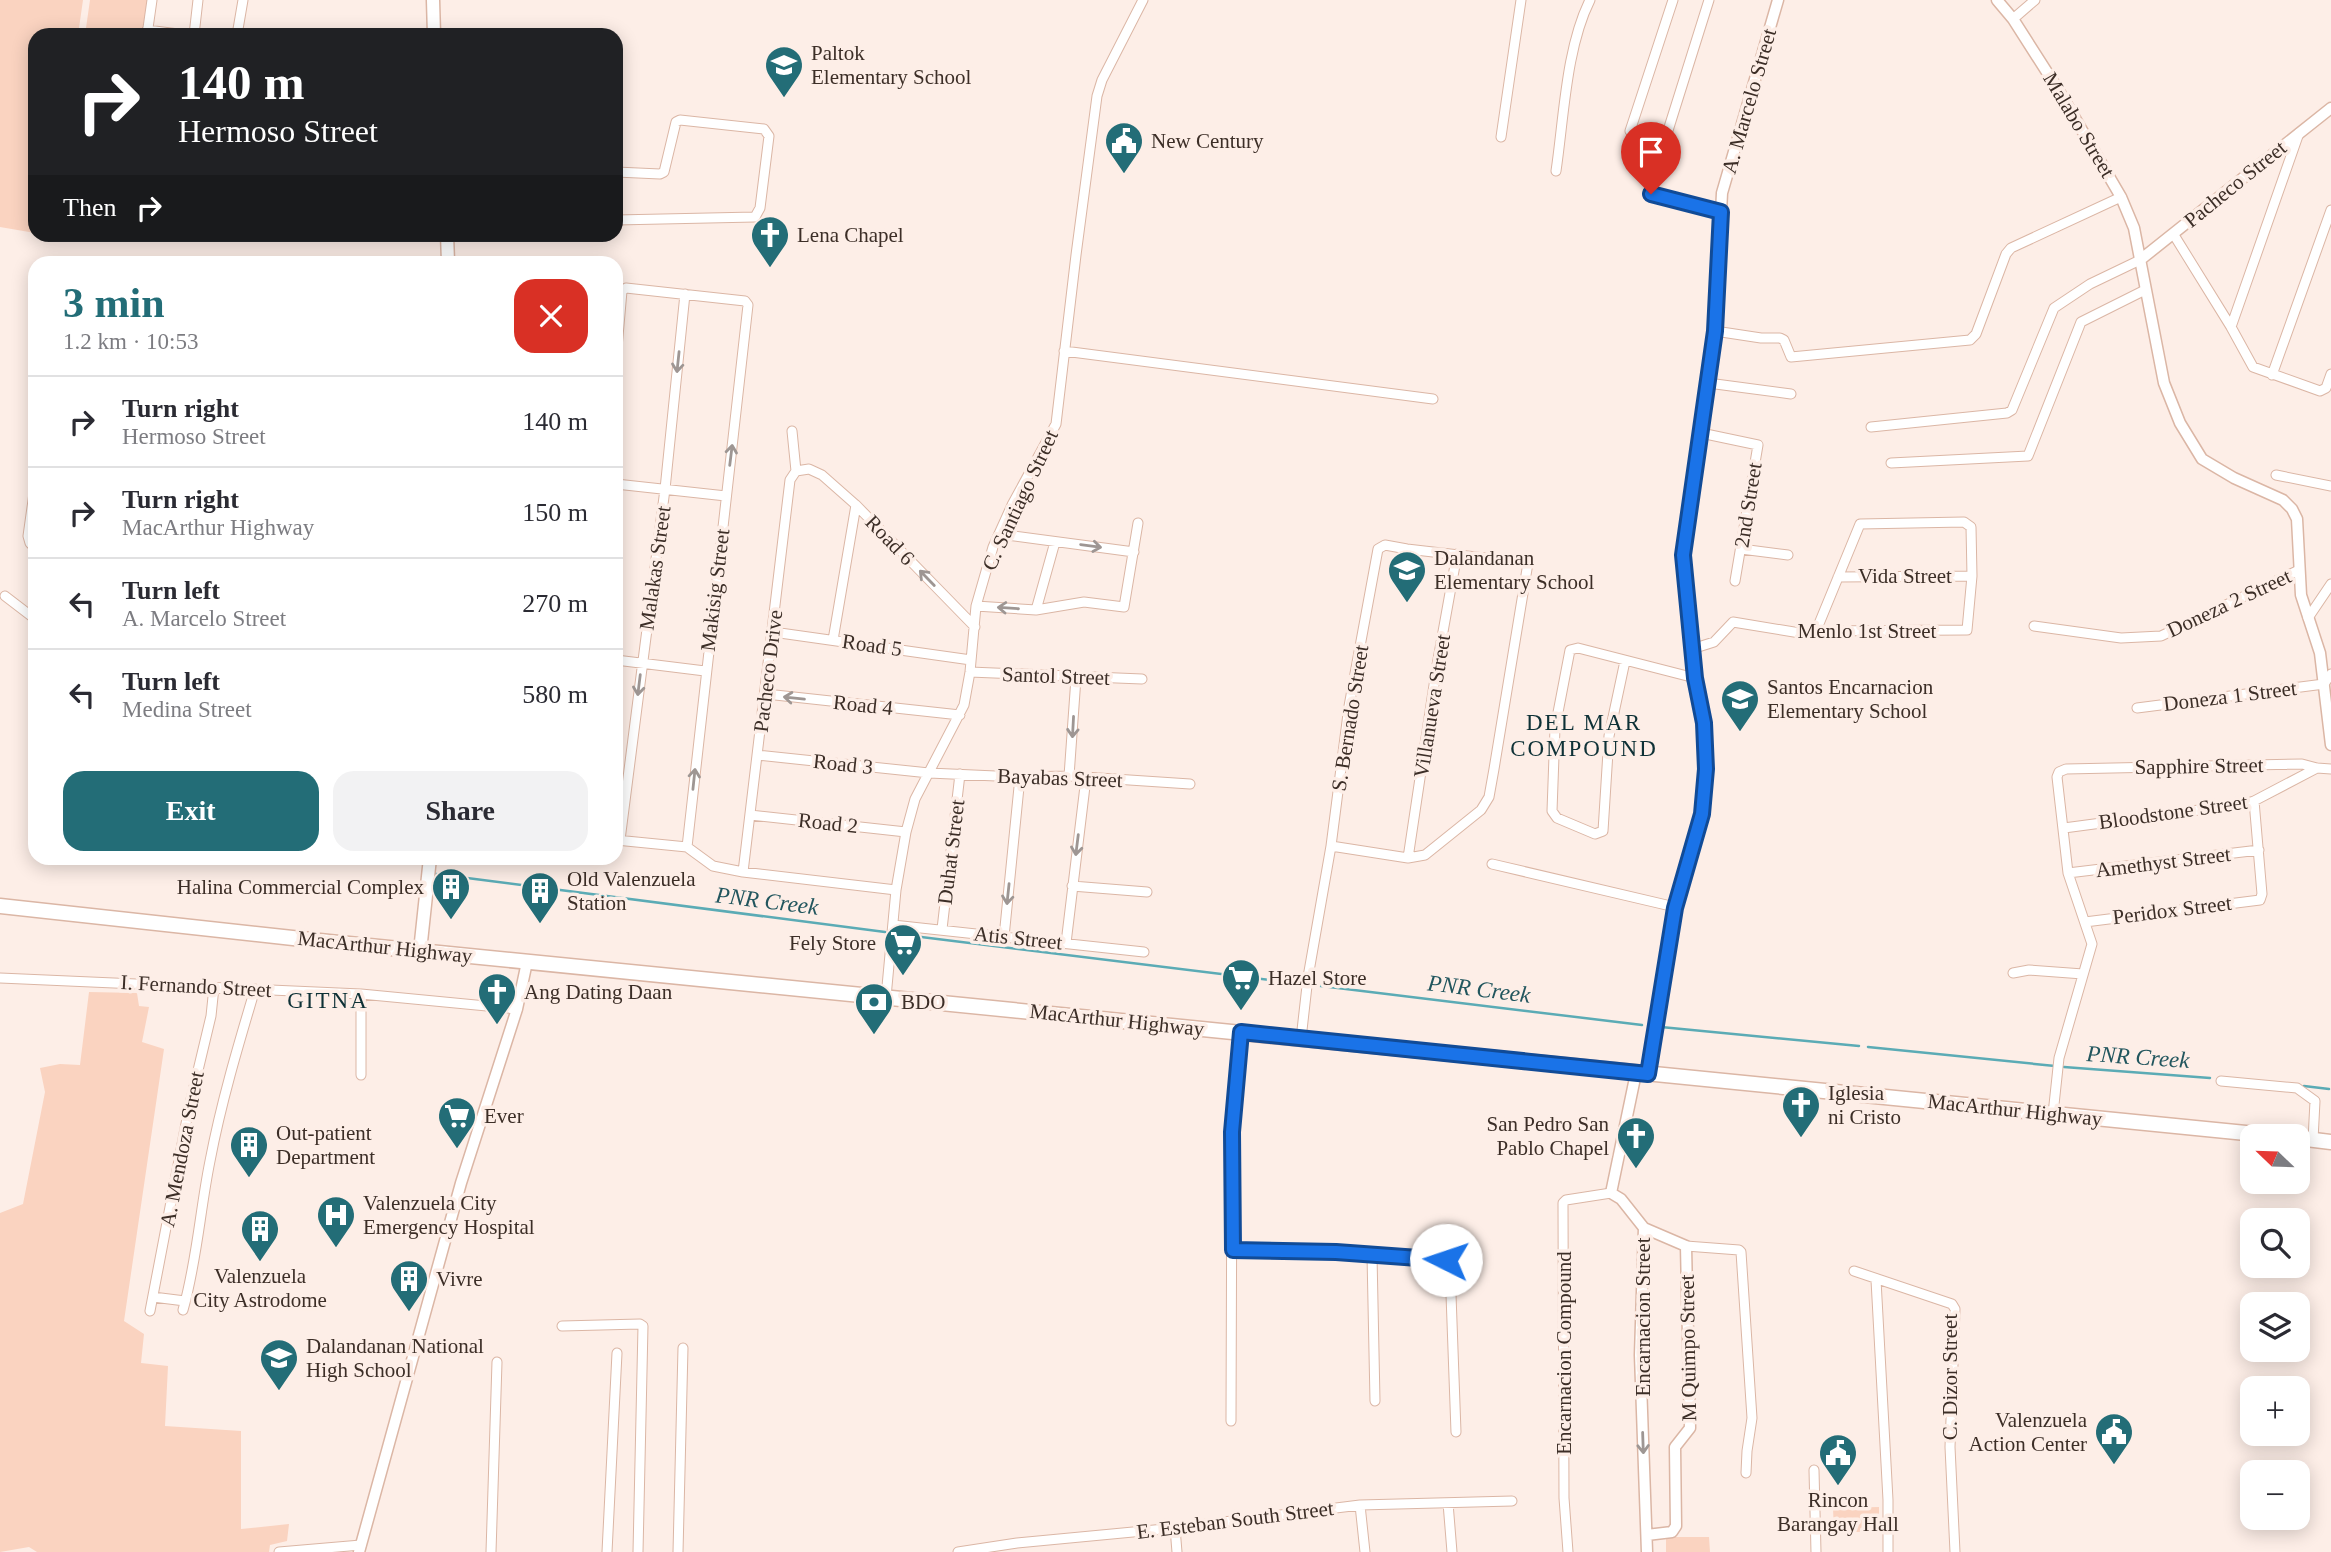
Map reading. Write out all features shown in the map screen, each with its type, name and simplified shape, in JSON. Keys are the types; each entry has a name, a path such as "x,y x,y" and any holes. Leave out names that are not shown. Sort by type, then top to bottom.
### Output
{"highway":[{"name":"MacArthur Highway","path":"0,906 527,962 2240,1132"},
{"path":"2310,1140 2331,1142"}],"main road":[{"path":"433,0 434,28"},
{"path":"420,951 429,865"}],"street":[{"path":"148,28 152,0"},
{"path":"195,28 198,0"},
{"path":"238,28 243,0"},
{"name":"C. Santiago Street","path":"886,997 896,890 906,832 915,799 960,716 970,672 976,606 982,580 999,534 1056,424 1097,96 1102,80 1143,0"},
{"path":"1501,137 1521,0"},
{"path":"1556,171 1575,41 1581,18 1590,0"},
{"path":"1630,131 1673,0"},
{"path":"1709,0 1649,191 1651,194 1721,212"},
{"name":"A. Marcelo Street","path":"1642,1073 1675,908 1702,814 1706,769 1704,723 1695,678 1683,555 1715,331 1722,193 1778,0"},
{"name":"Malabo Street","path":"1997,0 2013,19 2059,90 2121,197 2134,228 2164,383 2180,423 2202,458 2234,478 2283,500 2292,509 2297,519 2299,570"},
{"path":"2013,19 2035,0"},
{"name":"Pacheco Street","path":"2140,260 2331,108"},
{"path":"623,172 664,172 675,125 680,120 764,129 769,136 760,208 755,217 623,220"},
{"path":"2231,327 2299,132"},
{"path":"1715,331 1780,338 1784,340 1791,357 1970,340 1976,334 2003,261 2011,248 2121,197"},
{"path":"2272,375 2331,210"},
{"path":"2174,235 2253,367 2320,391 2326,388 2331,374"},
{"path":"1871,427 2007,413 2011,410 2054,308 2090,284 2140,260"},
{"path":"623,290 626,288 685,294"},
{"path":"1891,463 2028,456 2081,322 2145,290"},
{"name":"Makisig Street","path":"685,294 745,301 748,305 687,847"},
{"name":"Malakas Street","path":"623,803 665,489 685,294"},
{"path":"1064,351 1433,399"},
{"path":"1708,383 1791,394"},
{"path":"792,431 796,471"},
{"name":"2nd Street","path":"1701,433 1758,445 1735,581"},
{"name":"Road 6","path":"796,471 810,469 822,475 856,505 975,627"},
{"name":"Pacheco Drive","path":"743,872 774,632 790,480 796,471"},
{"path":"2276,475 2331,486"},
{"path":"623,485 726,496"},
{"path":"833,640 856,505"},
{"path":"1816,631 1860,524 1864,522 1964,522 1971,527 1972,576"},
{"path":"976,606 1036,610 1084,603 1124,607 1138,523"},
{"path":"999,534 1134,552"},
{"path":"1036,610 1055,542"},
{"name":"S. Bernado Street","path":"1301,1039 1308,977 1331,846 1349,706 1378,549 1385,545 1528,563 1489,797 1481,810 1448,838 1425,855 1408,858"},
{"path":"1741,549 1788,555"},
{"name":"Villanueva Street","path":"1408,858 1437,664 1457,554"},
{"path":"2299,570 2301,595 2328,686 2331,745"},
{"name":"Doneza 2 Street","path":"2034,626 2121,638 2161,636 2299,570"},
{"name":"Menlo 1st Street","path":"1692,649 1714,642 1733,622 1806,634 1816,631 1964,631 1968,628 1972,576"},
{"name":"Vida Street","path":"1838,577 1972,576"},
{"path":"2308,618 2331,584"},
{"path":"5,596 28,614"},
{"name":"Road 5","path":"774,632 971,660"},
{"path":"1625,661 1609,736 1603,831 1595,834 1557,818 1552,811 1555,727 1570,650 1578,648 1695,678"},
{"path":"623,661 705,671"},
{"name":"Santol Street","path":"970,672 1142,679"},
{"path":"1069,776 1076,678"},
{"name":"Doneza 1 Street","path":"2137,708 2328,686"},
{"name":"Road 4","path":"766,694 960,716"},
{"name":"Road 3","path":"757,755 929,773"},
{"name":"Sapphire Street","path":"2064,828 2057,777 2059,772 2066,769 2302,764 2331,769"},
{"name":"Bloodstone Street","path":"2064,828 2254,801 2317,768"},
{"name":"Bayabas Street","path":"929,773 1069,776 1190,784"},
{"name":"Duhat Street","path":"942,929 960,774"},
{"path":"1004,937 1020,777"},
{"path":"1066,943 1086,778"},
{"path":"2254,801 2259,850"},
{"name":"Road 2","path":"750,815 906,832"},
{"path":"2053,1114 2059,1058 2092,944 2071,889 2064,828"},
{"path":"623,841 687,847 713,866 743,872 896,890"},
{"path":"1331,846 1408,858"},
{"name":"Amethyst Street","path":"2068,873 2259,850"},
{"name":"Peridox Street","path":"2085,922 2260,900 2262,894 2259,850"},
{"path":"1492,864 1675,908"},
{"path":"1072,886 1147,892"},
{"name":"Atis Street","path":"892,925 1144,952"},
{"path":"279,1552 328,1546 360,1549 461,1183 517,1009 527,962"},
{"path":"2013,973 2029,970 2083,974"},
{"name":"I. Fernando Street","path":"0,978 361,994 517,1009"},
{"name":"A. Mendoza Street","path":"150,1311 189,1108 211,1016 214,987"},
{"path":"153,1297 184,1306 209,1163 226,1085 255,989"},
{"path":"361,994 361,1075"},
{"path":"1231,1421 1232,1132 1241,1032"},
{"path":"1611,1193 1642,1073"},
{"path":"2221,1081 2297,1088 2315,1101 2309,1124"},
{"name":"Encarnacion Street","path":"1611,1193 1621,1199 1644,1228 1640,1355 1647,1552"},
{"name":"Encarnacion Compound","path":"1568,1552 1564,1498 1563,1203 1566,1200 1611,1193"},
{"path":"1644,1228 1686,1246 1741,1252 1752,1418 1746,1473"},
{"name":"M Quimpo Street","path":"1647,1535 1672,1532 1676,1526 1676,1444 1690,1427 1686,1246"},
{"path":"1233,1250 1446,1260 1450,1267 1456,1432"},
{"path":"1372,1255 1375,1401"},
{"name":"C. Dizor Street","path":"1854,1271 1952,1304 1955,1309 1950,1447 1955,1552"},
{"path":"1876,1280 1888,1500 1888,1552"},
{"path":"562,1326 643,1326 638,1552"},
{"path":"678,1552 683,1348"},
{"path":"607,1552 617,1353"},
{"path":"491,1552 497,1362"},
{"path":"1814,1470 1816,1552"},
{"name":"E. Esteban South Street","path":"958,1552 1360,1505 1512,1501"},
{"path":"1448,1503 1452,1552"},
{"path":"1360,1505 1365,1552"},
{"path":"1175,1528 1177,1552"}],"shaded area":[{"path":"0,0 83,0 79,28 28,28 28,232 0,227"},
{"path":"90,0 149,0 145,28 86,28"},
{"path":"89,992 137,993 139,1006 149,1007 142,1042 164,1049 124,1321 144,1334 141,1363 168,1366 165,1426 241,1431 241,1529 289,1524 287,1541 270,1545 269,1552 37,1552 29,1547 0,1552 0,1213 23,1204 45,1092 40,1068 60,1064 80,1065"},
{"path":"1879,1507 1879,1531 1834,1533 1833,1508"},
{"path":"1666,1537 1709,1537 1710,1552 1666,1552"}],"waterway":[{"name":"PNR Creek","path":"436,874 885,932"},
{"name":"PNR Creek","path":"897,934 1295,983"},
{"name":"PNR Creek","path":"1313,985 1642,1025"},
{"name":"PNR Creek","path":"1661,1027 1859,1046"},
{"name":"PNR Creek","path":"1868,1047 2055,1066"},
{"name":"PNR Creek","path":"2064,1067 2210,1078"},
{"name":"PNR Creek","path":"2304,1086 2329,1089"}],"place":[{"name":"Paltok Elementary School","path":"784,99"},
{"name":"New Century","path":"1124,175"},
{"name":"Lena Chapel","path":"770,269"},
{"name":"Dalandanan Elementary School","path":"1407,604"},
{"name":"Santos Encarnacion Elementary School","path":"1740,733"},
{"name":"Halina Commercial Complex","path":"451,921"},
{"name":"Old Valenzuela Station","path":"540,925"},
{"name":"Fely Store","path":"903,977"},
{"name":"Hazel Store","path":"1241,1012"},
{"name":"Ang Dating Daan","path":"497,1026"},
{"name":"BDO","path":"874,1036"},
{"name":"Iglesia ni Cristo","path":"1801,1139"},
{"name":"Ever","path":"457,1150"},
{"name":"San Pedro San Pablo Chapel","path":"1636,1170"},
{"name":"Out-patient Department","path":"249,1179"},
{"name":"Valenzuela City Emergency Hospital","path":"336,1249"},
{"name":"Valenzuela City Astrodome","path":"260,1263"},
{"name":"Vivre","path":"409,1313"},
{"name":"Dalandanan National High School","path":"279,1392"},
{"name":"Valenzuela Action Center","path":"2114,1466"},
{"name":"Rincon Barangay Hall","path":"1838,1487"}],"district":[{"name":"DEL MAR COMPOUND","path":"1584,735"},
{"name":"GITNA","path":"328,1000"}],"route":[{"path":"1446,1260 1336,1252 1233,1250 1232,1132 1241,1032 1648,1074 1675,908 1702,814 1706,769 1704,723 1695,678 1683,555 1715,331 1721,212 1651,194"}]}
